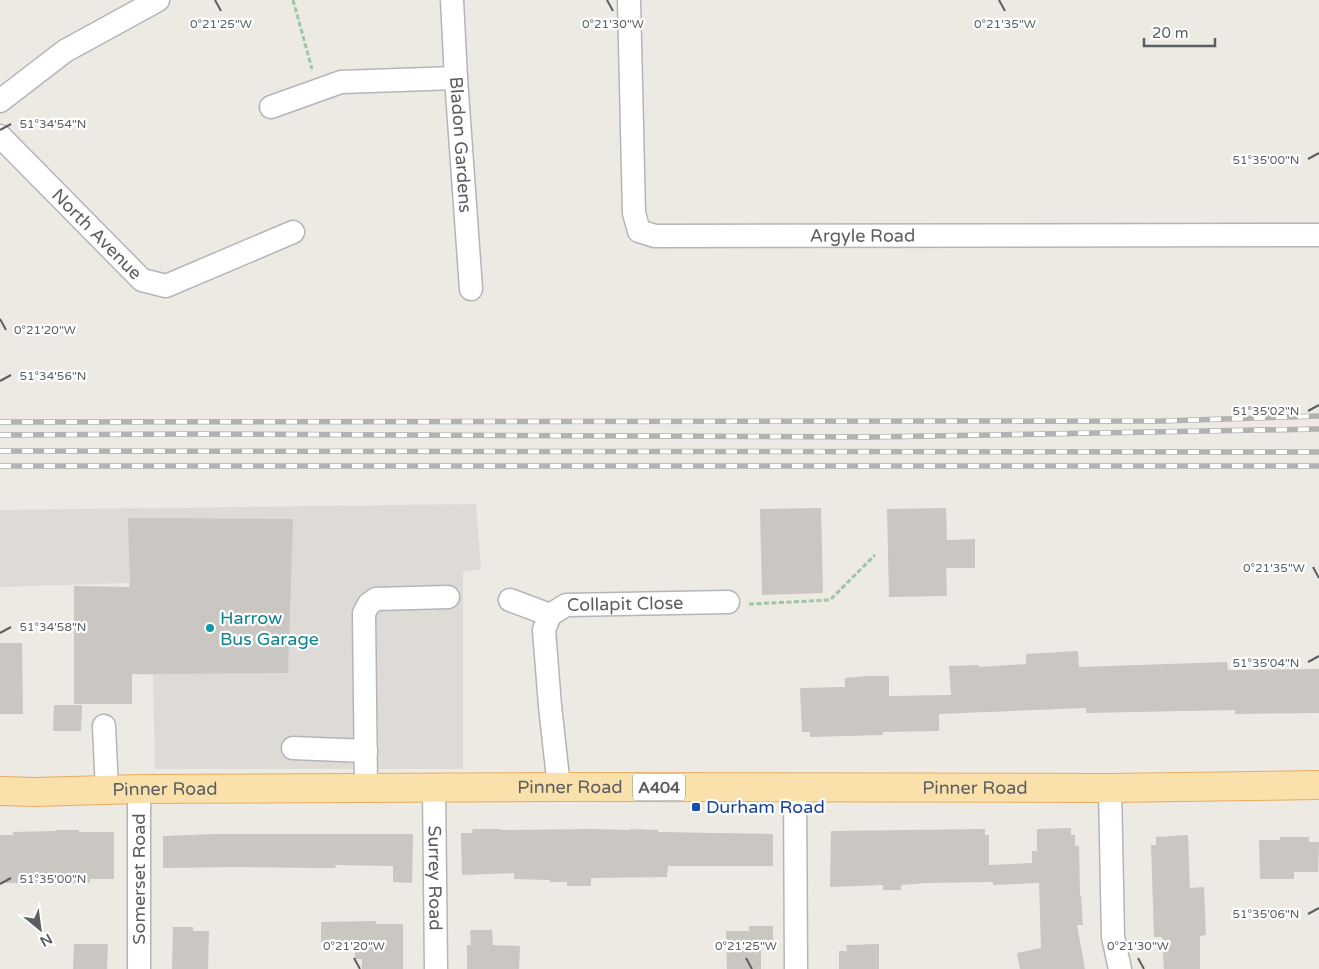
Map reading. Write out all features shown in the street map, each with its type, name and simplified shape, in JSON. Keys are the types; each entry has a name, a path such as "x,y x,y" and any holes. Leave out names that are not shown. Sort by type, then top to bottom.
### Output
{"main road":[{"name":"Pinner Road","path":"0,791 559,787 1110,788 1319,785"}],"street":[{"path":"0,101 65,51 158,0"},
{"name":"Bladon Gardens","path":"452,0 471,289"},
{"name":"Argyle Road","path":"629,0 634,208 639,231 655,236 1319,235"},
{"path":"271,107 341,82 456,78"},
{"name":"North Avenue","path":"0,136 142,280 166,286 293,232"},
{"path":"366,788 364,613 369,604 376,599 448,597"},
{"path":"510,600 550,615"},
{"name":"Collapit Close","path":"559,787 544,630 550,615 566,605 728,602"},
{"path":"104,726 107,790"},
{"path":"293,748 366,751"},
{"path":"796,787 796,969"},
{"name":"Surrey Road","path":"434,788 436,969"},
{"path":"1110,788 1113,937 1120,969"},
{"name":"Somerset Road","path":"139,789 139,969"}],"path":[{"path":"293,0 318,90"},
{"path":"728,602 740,604 830,600 875,554"}],"shaded area":[{"path":"476,504 481,569 463,572 463,769 155,769 153,675 132,674 129,583 0,587 0,510"}],"building":[{"path":"821,508 823,593 762,595 760,509"},
{"path":"946,508 947,540 975,539 975,568 946,568 947,596 889,597 887,509"},
{"name":"Harrow Bus Garage","path":"128,518 293,519 288,673 132,674 132,704 74,704 74,586 130,587"},
{"path":"0,643 22,643 23,714 0,714"},
{"path":"1078,651 1079,667 1227,662 1228,670 1319,669 1319,713 1235,714 1235,710 1086,713 1086,708 939,714 939,731 883,732 883,735 810,737 810,732 802,732 800,688 845,687 845,678 889,676 889,696 951,695 949,666 979,665 979,667 1026,664 1026,654"},
{"path":"54,705 82,705 81,731 53,731"},
{"path":"1071,828 1071,835 1075,835 1075,846 1079,846 1080,896 1083,925 1077,925 1085,969 1020,969 1017,953 1041,948 1039,883 993,885 993,882 926,883 901,885 901,890 883,890 883,885 830,887 831,831 985,829 985,835 989,835 989,865 1032,863 1032,851 1037,851 1037,829"},
{"path":"472,829 630,829 658,830 658,832 773,834 773,866 668,866 667,877 591,878 591,886 567,886 567,882 550,882 550,880 514,879 514,873 462,875 461,833 473,833"},
{"path":"55,830 114,832 114,879 90,879 90,883 0,883 0,835 13,835 13,832"},
{"path":"216,834 413,834 412,883 393,882 393,866 335,865 336,868 163,868 163,836"},
{"path":"1188,835 1190,888 1204,887 1206,935 1200,936 1200,969 1164,969 1162,937 1154,937 1151,845 1156,845 1156,837"},
{"path":"1280,837 1309,837 1309,842 1319,842 1318,872 1294,872 1294,879 1260,879 1259,840 1280,840"},
{"path":"376,921 376,924 403,924 403,969 362,969 362,959 355,959 354,941 321,942 321,922"},
{"path":"749,926 773,926 773,946 761,946 761,969 727,969 726,931 749,931"},
{"path":"173,927 193,927 193,931 209,931 208,969 172,969"},
{"path":"470,930 492,930 493,945 520,946 519,969 467,969 467,945 471,945"},
{"path":"74,944 108,944 107,969 73,969"},
{"path":"879,944 879,969 839,969 839,951 847,951 846,945"}],"railway":[{"path":"0,422 1162,421 1319,416"},
{"path":"0,435 872,437 1319,429"},
{"path":"0,451 1319,452"},
{"path":"0,466 1319,466"}],"place":[{"name":"Harrow Bus Garage","path":"210,628"},
{"name":"Durham Road","path":"696,807"}]}
